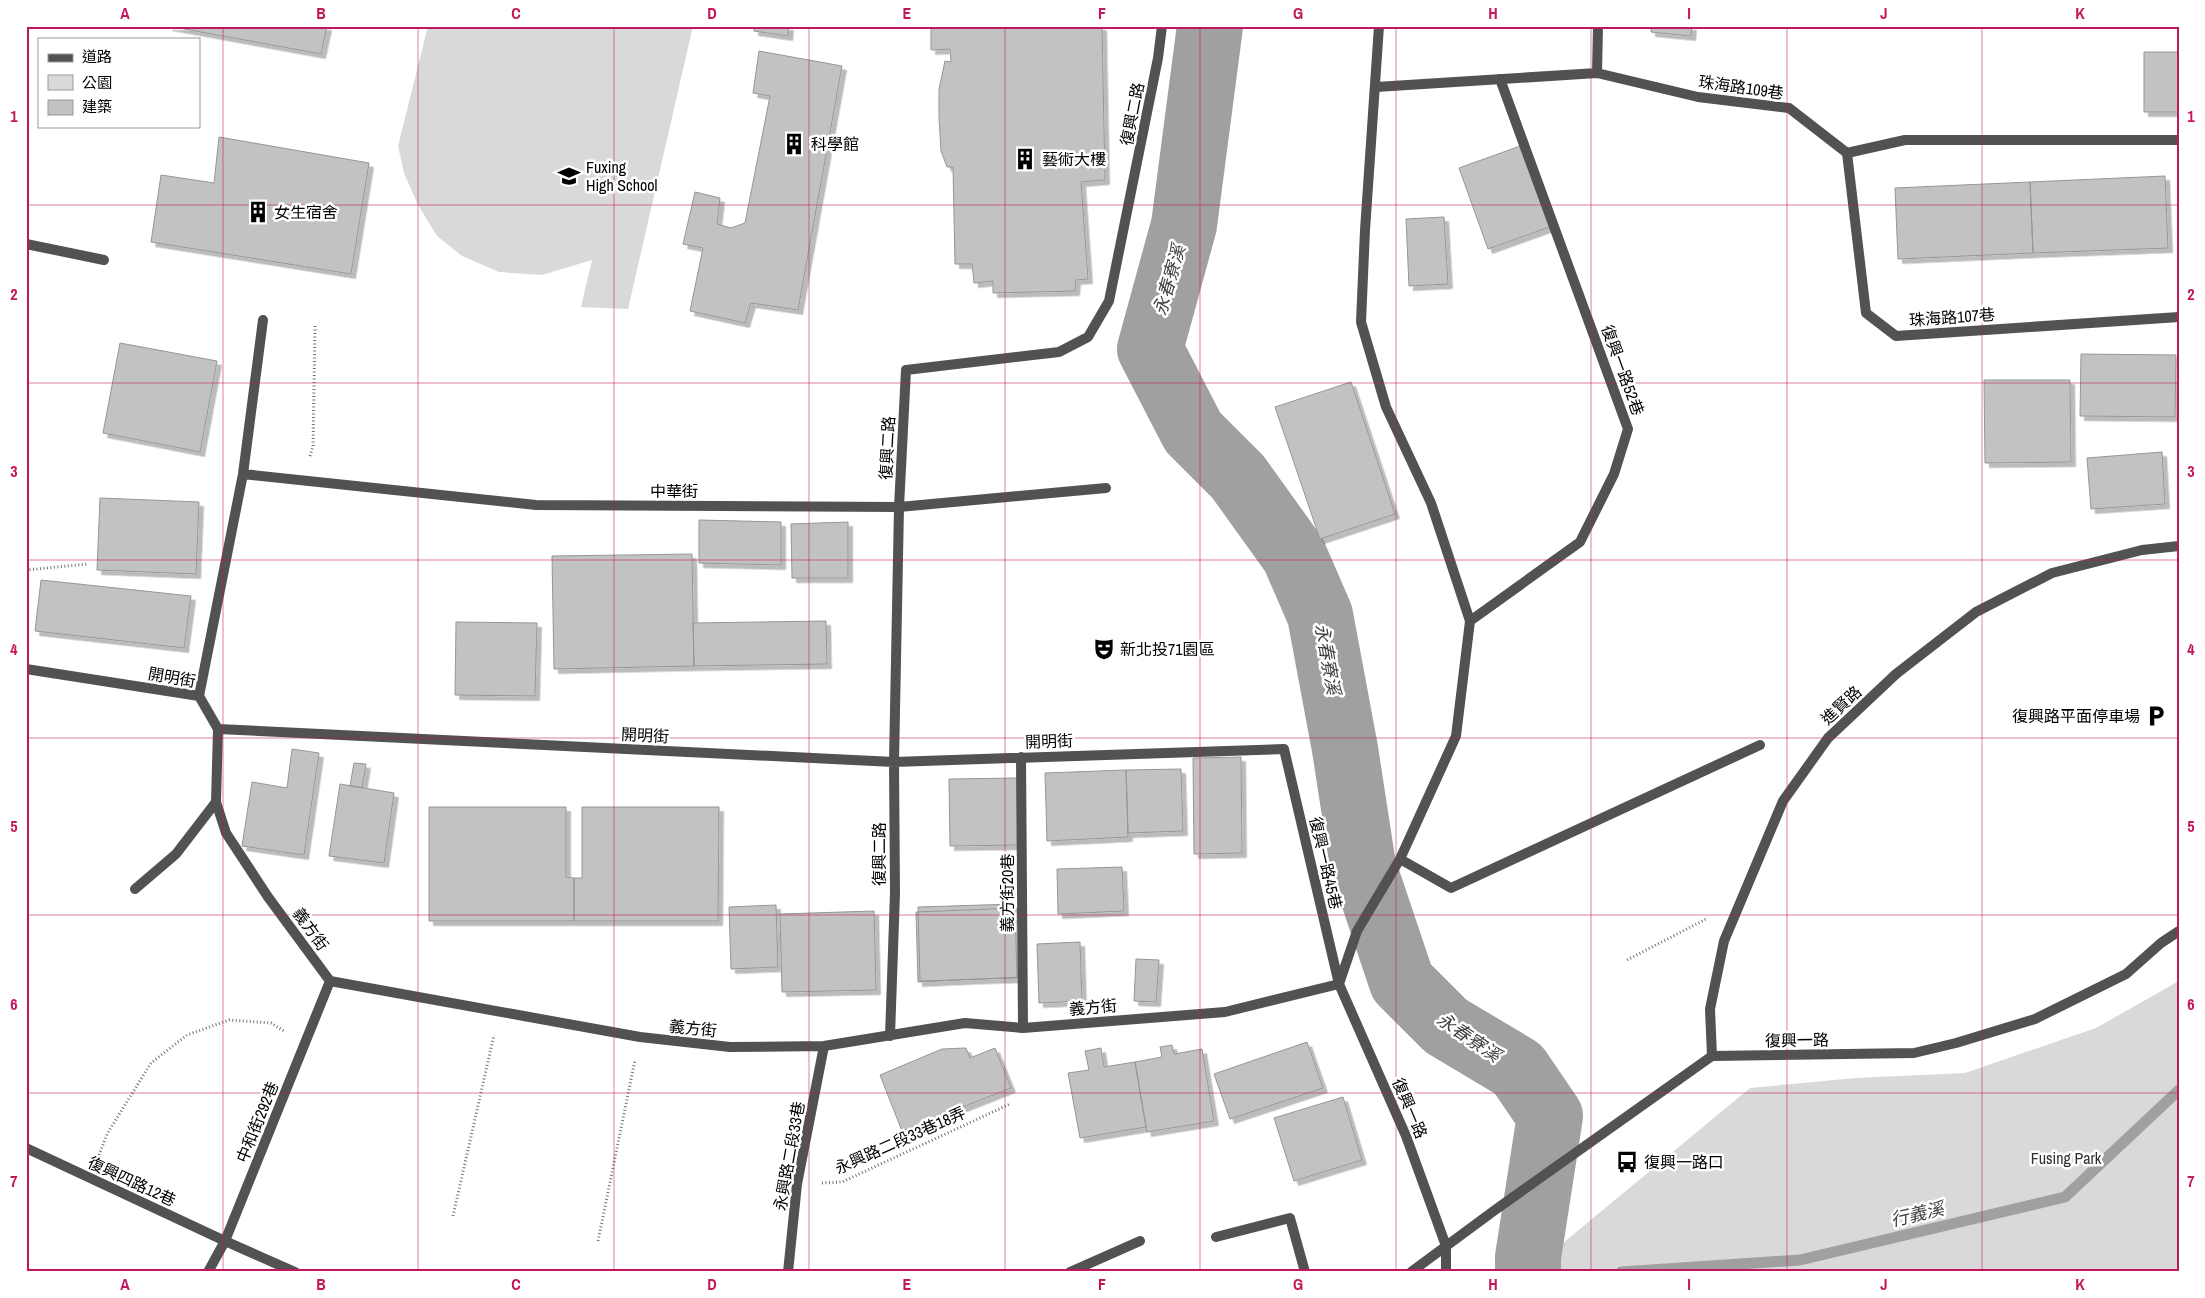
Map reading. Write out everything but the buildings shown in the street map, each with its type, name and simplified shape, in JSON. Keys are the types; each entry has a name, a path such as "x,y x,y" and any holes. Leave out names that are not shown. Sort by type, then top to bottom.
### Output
{"street":[{"name":"復興二路","path":"890,1036 895,893 894,762 899,507 906,370 1059,352 1088,337 1109,302 1158,58 1162,26"},
{"path":"1339,984 1357,932 1400,859 1456,736 1470,621 1431,504 1386,407 1361,322 1365,230 1379,26"},
{"path":"1597,73 1598,26"},
{"name":"珠海路109巷","path":"1376,87 1597,73 1698,97 1789,108 1847,153"},
{"name":"復興一路52巷","path":"1470,621 1580,542 1614,474 1628,429 1500,79"},
{"path":"1847,153 1905,140 2179,140"},
{"name":"珠海路107巷","path":"1847,153 1866,313 1896,336 2179,318"},
{"path":"26,244 104,260"},
{"path":"199,696 243,474 264,320"},
{"name":"中華街","path":"243,474 536,505 899,507 1106,488"},
{"name":"進賢路","path":"1712,1056 1710,1008 1724,941 1783,801 1828,738 1896,674 1976,612 2052,573 2142,550 2179,546"},
{"name":"開明街","path":"26,669 199,696 218,729 894,762 1284,749"},
{"name":"義方街","path":"218,729 216,802 226,833 268,897 330,981 640,1037 730,1047 824,1046 966,1023 1023,1028 1226,1012 1339,984"},
{"path":"1400,859 1451,888 1760,744"},
{"name":"復興一路45巷","path":"1284,749 1339,984"},
{"name":"義方街20巷","path":"1021,757 1023,1028"},
{"path":"135,889 176,854 216,802"},
{"name":"復興一路","path":"1712,1056 1914,1053 1956,1043 2035,1019 2126,974 2179,931"},
{"name":"中和街292巷","path":"208,1272 225,1242 330,981"},
{"name":"復興一路","path":"1339,984 1406,1136 1446,1246 1446,1272"},
{"name":"永興路二段33巷","path":"788,1272 797,1184 824,1046"},
{"path":"1411,1272 1712,1056"},
{"name":"復興四路12巷","path":"26,1148 225,1242 295,1272"},
{"path":"1216,1237 1290,1218 1305,1272"},
{"path":"1070,1272 1140,1241"}],"path":[{"path":"313,446 315,326"},
{"path":"26,570 88,564"},
{"path":"1626,960 1742,900"},
{"path":"453,1216 500,1013"},
{"path":"90,1177 107,1134 151,1063 187,1035 229,1020 271,1023 305,1043"},
{"path":"598,1241 640,1037"},
{"name":"永興路二段33巷18弄","path":"797,1184 842,1182 1010,1104"}],"green space":[{"path":"428,26 693,26 628,309 581,307 592,260 542,275 499,272 462,256 437,236 418,205 404,173 398,146"},
{"name":"Fusing Park","path":"2179,981 2179,1272 1528,1272 1750,1088 1856,1078 1965,1073 2096,1028"}],"waterway":[{"name":"永春寮溪","path":"1210,26 1184,225 1150,349 1193,432 1238,477 1294,555 1320,615 1345,749 1363,866 1402,982 1446,1026 1518,1069 1550,1116 1528,1257 1528,1272"},
{"name":"行義溪","path":"1621,1272 1800,1260 2065,1197 2179,1090"}],"place":[{"name":"科學館","path":"794,144"},
{"name":"藝術大樓","path":"1025,159"},
{"name":"Fuxing High School","path":"569,176"},
{"name":"女生宿舍","path":"258,212"},
{"name":"新北投71園區","path":"1104,649"},
{"name":"復興路平面停車場","path":"2156,716"},
{"name":"復興一路口","path":"1627,1162"}]}
